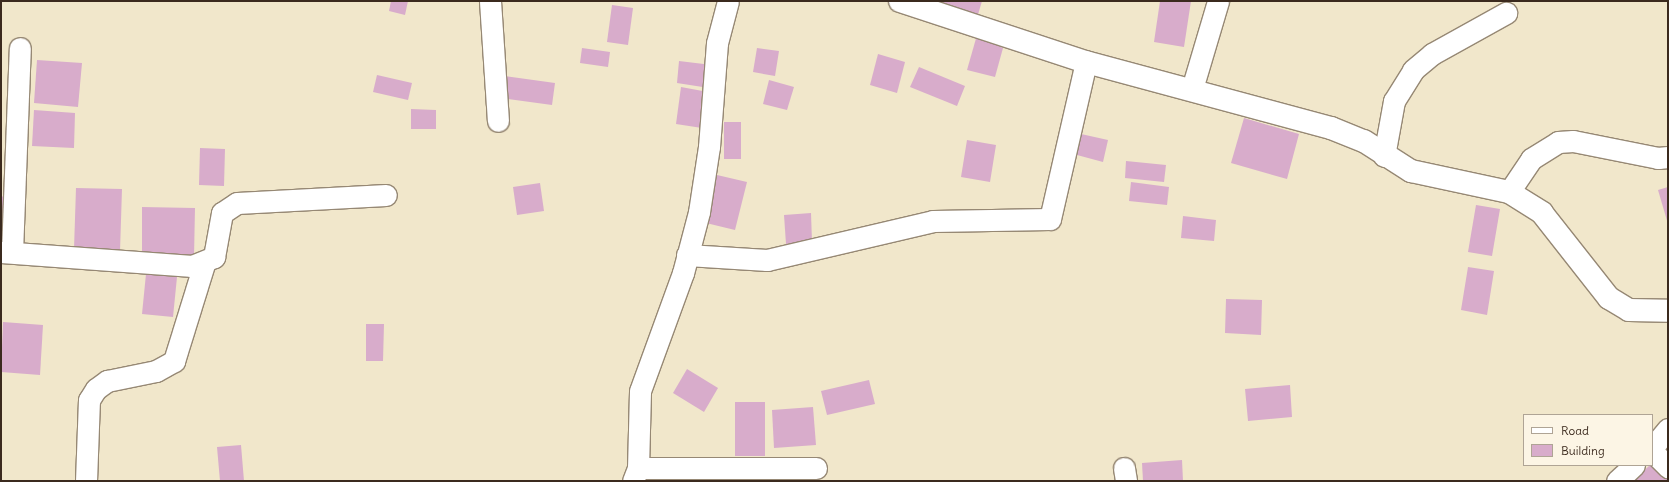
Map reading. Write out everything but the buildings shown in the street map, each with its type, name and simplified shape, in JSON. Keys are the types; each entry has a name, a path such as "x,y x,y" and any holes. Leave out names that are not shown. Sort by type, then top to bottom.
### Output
{"street":[{"path":"490,1 498,121"},
{"path":"728,1 717,43 704,184 687,255 640,391 635,474 816,468"},
{"path":"900,1 1086,62 1192,89 1331,128 1364,141 1384,156 1411,171 1508,192 1542,213 1609,298 1629,310 1668,311"},
{"path":"1192,89 1218,1"},
{"path":"1384,156 1394,101 1413,70 1432,54 1506,13"},
{"path":"20,48 6,252 192,266 204,264 214,257 222,213 228,206 386,194"},
{"path":"687,255 767,260 933,221 1050,219 1086,62"},
{"path":"1508,192 1531,159 1558,142 1668,157"},
{"path":"86,481 89,400 96,389 107,381 156,371 174,361 204,264"},
{"path":"1653,449 1668,429"},
{"path":"1653,451 1668,466"},
{"path":"1617,481 1633,466"}]}
